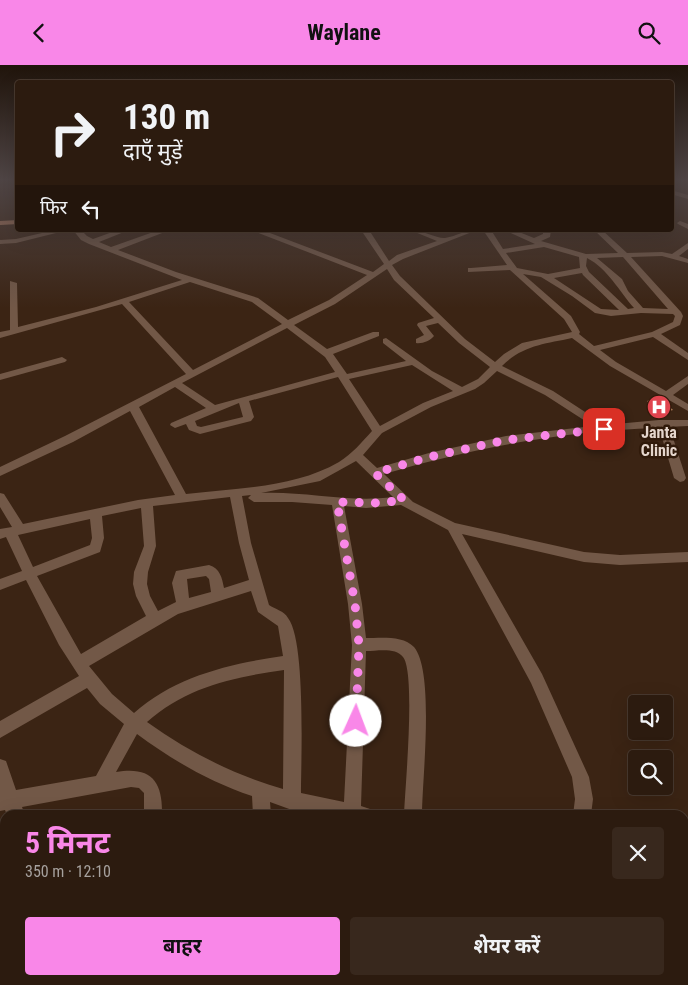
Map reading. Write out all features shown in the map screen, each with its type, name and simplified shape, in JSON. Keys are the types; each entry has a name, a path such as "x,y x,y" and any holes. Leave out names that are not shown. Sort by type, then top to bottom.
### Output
{"street":[{"path":"680,223 688,227"},
{"path":"0,242 16,241 55,232"},
{"path":"80,232 92,242 111,250 255,300 326,353 343,375 378,431"},
{"path":"92,242 120,232"},
{"path":"139,232 146,237"},
{"path":"111,250 160,232"},
{"path":"260,232 372,274"},
{"path":"366,232 397,278 438,320 462,341 496,366 549,393 604,429"},
{"path":"420,232 445,241"},
{"path":"0,472 133,406 332,301 372,274 409,253 468,232"},
{"path":"488,232 513,268 574,325 576,332 574,335"},
{"path":"513,232 544,245 586,256 662,254 688,261"},
{"path":"535,241 546,235 547,232"},
{"path":"600,232 624,254 681,316"},
{"path":"502,251 544,245"},
{"path":"675,256 688,245"},
{"path":"586,256 584,270 626,312"},
{"path":"586,256 614,275 630,300 641,310"},
{"path":"471,270 513,268 537,273 575,294 598,311 610,313 641,310 681,316"},
{"path":"547,277 584,270"},
{"path":"0,335 124,301 192,279"},
{"path":"13,283 14,331"},
{"path":"124,301 192,375"},
{"path":"592,349 655,334 677,323 681,316"},
{"path":"419,341 429,336 421,325 438,320"},
{"path":"326,353 376,334"},
{"path":"655,334 688,357"},
{"path":"236,497 316,478 344,464 356,455 378,431 426,405 481,381 512,352 532,342 574,335 613,364 688,408"},
{"path":"386,341 413,362 461,391"},
{"path":"0,377 62,360"},
{"path":"175,425 213,408 243,399 343,375 413,362"},
{"path":"666,395 688,379"},
{"path":"175,383 213,408"},
{"path":"189,419 193,428 200,431 247,419 249,417 243,399"},
{"path":"133,406 183,499"},
{"path":"659,423 667,433 669,447 680,478"},
{"path":"375,473 429,457 506,440 659,423 688,423"},
{"path":"356,455 404,500 421,513 452,527 584,557 620,561 688,557"},
{"path":"316,478 321,500"},
{"path":"0,497 10,532 30,573 80,663 90,679 107,699 164,745 201,767 240,785 292,801 338,810"},
{"path":"236,497 255,585 263,607 269,614 278,617 287,630 291,662 292,801"},
{"path":"10,532 95,513 148,503 183,499 266,497 379,503 404,500"},
{"path":"337,502 355,604 359,645 358,810"},
{"path":"148,503 149,554 140,573 139,582 142,593 155,619"},
{"path":"0,585 95,547 98,538 95,513"},
{"path":"452,527 538,679 580,777 584,799 583,810"},
{"path":"184,606 179,583 181,575 209,570 215,577 219,595"},
{"path":"80,663 155,619 184,606 255,585"},
{"path":"359,645 400,646 410,651 415,664 418,689 412,810"},
{"path":"102,782 122,743 136,723 158,704 201,681 237,670 291,662"},
{"path":"0,729 90,679"},
{"path":"0,767 9,805 102,782 130,778 142,779 150,787 153,810"},
{"path":"261,791 262,810"}],"building":[{"path":"660,398 673,410 660,413 647,401"}],"place":[{"name":"Janta Clinic","path":"659,407"}],"route":[{"path":"356,721 359,645 355,604 337,502 392,503 404,500 375,473 429,457 506,440 604,429"}]}
